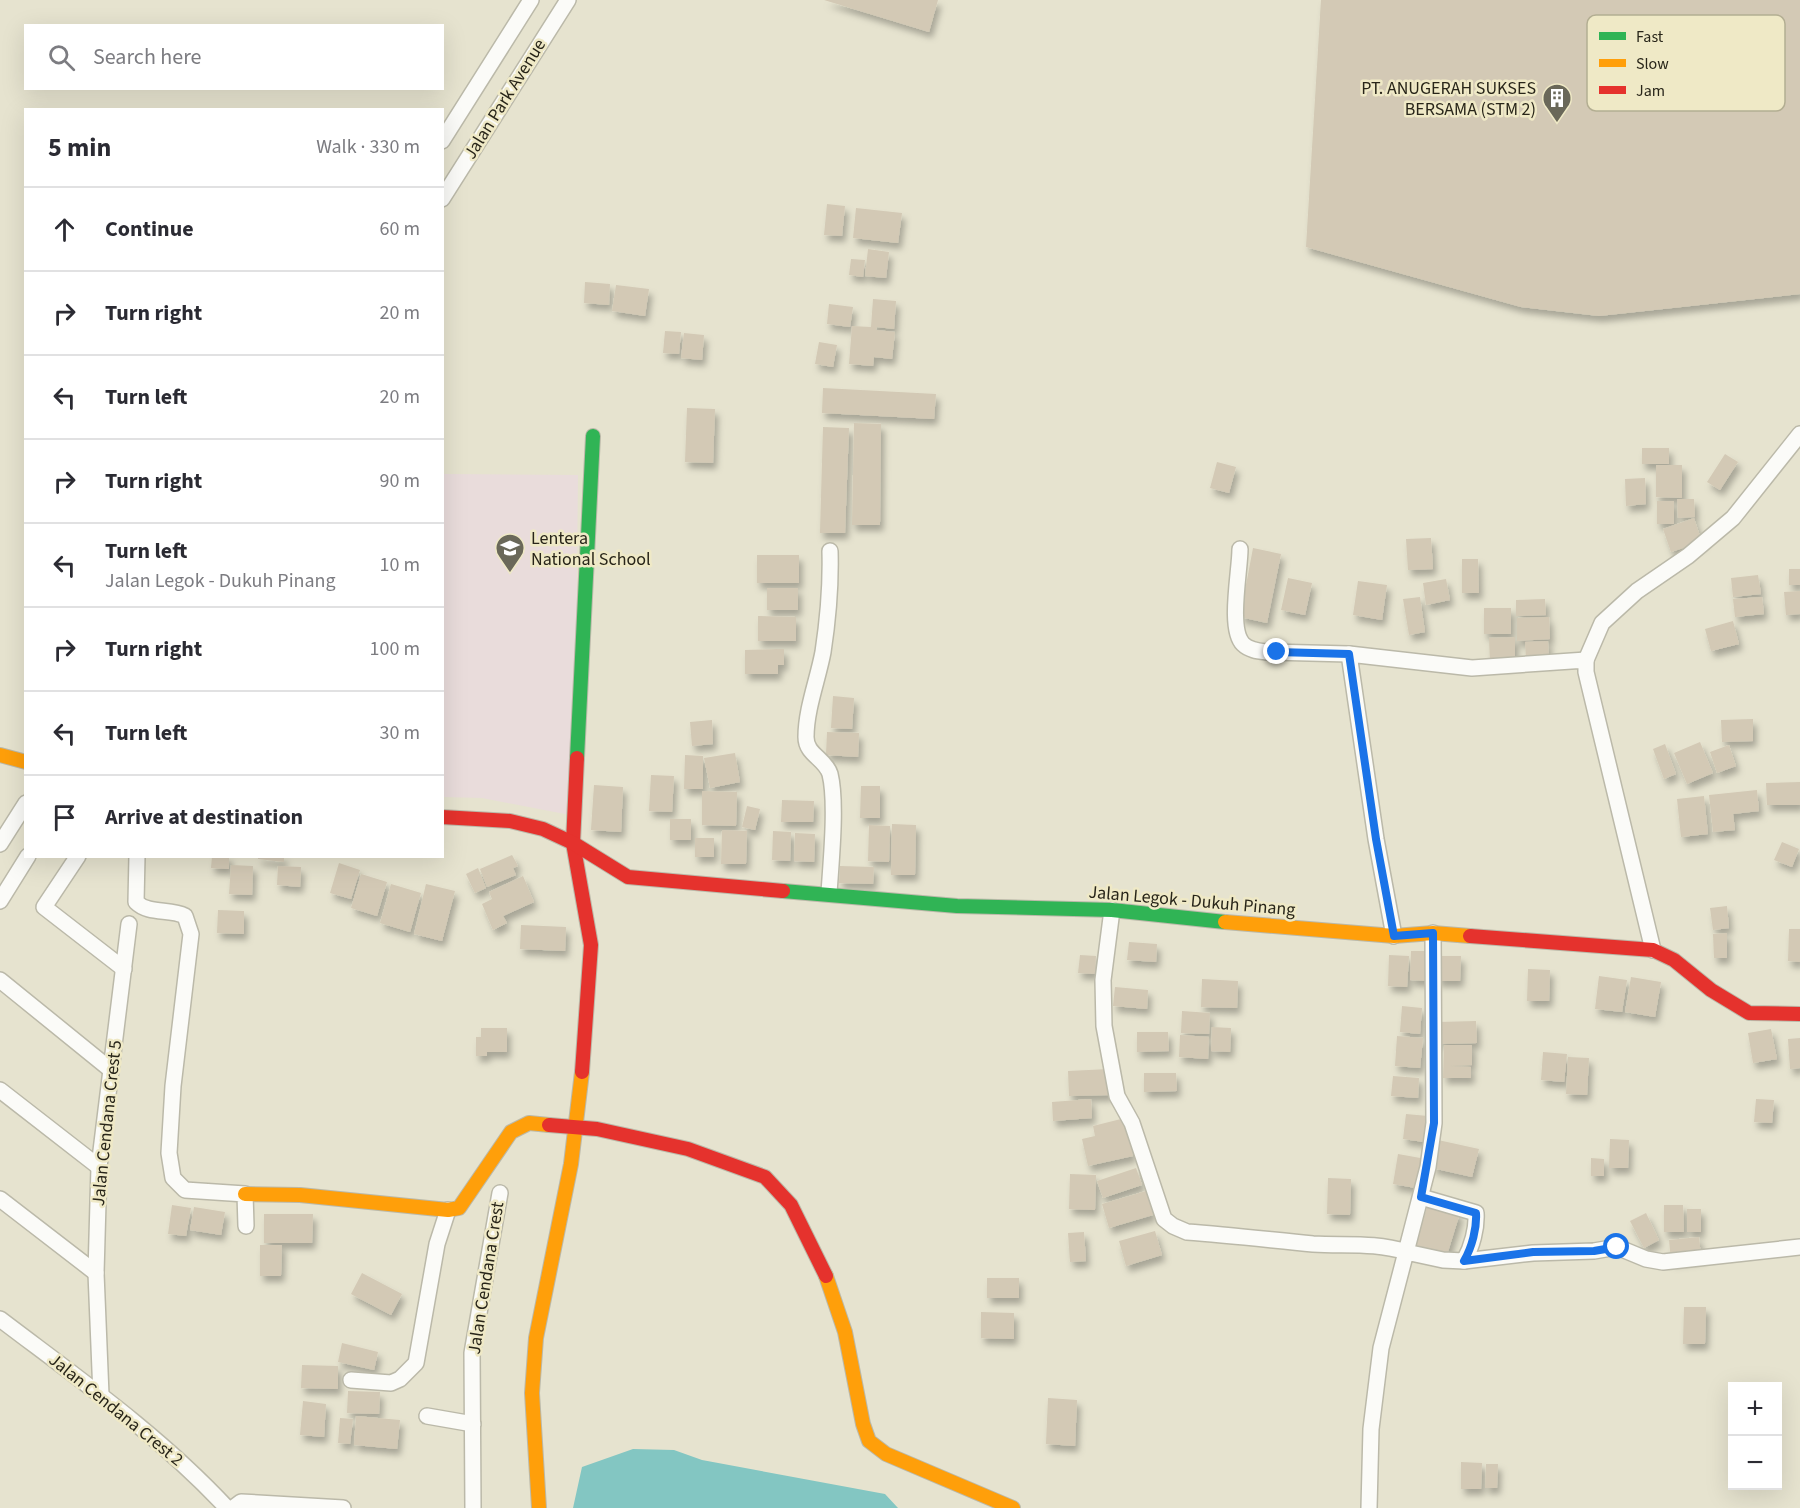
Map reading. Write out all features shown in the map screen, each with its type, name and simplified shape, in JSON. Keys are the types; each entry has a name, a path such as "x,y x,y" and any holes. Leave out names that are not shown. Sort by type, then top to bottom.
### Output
{"street":[{"name":"Jalan Park Avenue","path":"444,138 531,0"},
{"name":"Jalan Park Avenue","path":"444,196 568,0"},
{"path":"1653,950 1593,692 1586,672 1586,660 1602,623 1637,591 1688,556 1733,518 1800,434"},
{"path":"539,1508 532,1393 536,1338 576,1126 586,1031 591,945 573,843 593,435"},
{"path":"1240,549 1236,627 1242,643 1256,651 1349,654 1472,668 1586,660"},
{"path":"829,893 832,826 830,775 822,762 810,751 806,736 823,650 831,580 830,551"},
{"path":"1349,654 1376,839 1394,936"},
{"path":"0,755 24,761"},
{"path":"0,844 24,806"},
{"name":"Jalan Legok - Dukuh Pinang","path":"444,817 526,825 544,829 573,843 607,869 628,877 957,906 1112,910 1162,917 1394,936 1433,933 1653,950 1674,960 1734,1006 1749,1013 1800,1014"},
{"path":"0,901 27,858"},
{"path":"77,858 44,907 124,969"},
{"path":"137,858 136,902 144,908 177,912 185,916 190,928 168,1153 173,1178 185,1190 300,1196 448,1210 459,1208 511,1131 529,1123 576,1126 688,1149 765,1178 791,1205 829,1282 844,1332 857,1398 869,1442 886,1454 1013,1508"},
{"path":"1112,910 1103,980 1104,1026 1117,1096 1132,1123 1164,1219 1187,1232 1316,1244 1367,1244 1443,1260 1464,1261 1533,1252 1594,1251 1617,1247 1646,1259 1663,1262 1800,1246"},
{"name":"Jalan Cendana Crest 5","path":"101,1395 96,1273 99,1167 129,924"},
{"path":"1369,1508 1371,1429 1381,1348 1421,1197 1434,1123 1433,933"},
{"path":"0,980 111,1070"},
{"path":"0,1090 99,1167"},
{"name":"Jalan Cendana Crest","path":"473,1508 472,1353 500,1193"},
{"path":"245,1194 246,1226"},
{"path":"1421,1197 1476,1213 1477,1222 1469,1253 1464,1261"},
{"path":"0,1199 96,1273"},
{"path":"351,1380 391,1383 400,1379 416,1363 437,1244 448,1210"},
{"name":"Jalan Cendana Crest 2","path":"0,1319 146,1430 193,1472 226,1508"},
{"path":"428,1416 473,1424"},
{"path":"233,1508 241,1502 343,1508"}],"shaded area":[{"name":"Lentera National School","path":"444,474 578,475 576,671 570,815 482,798 444,797"}],"water":[{"path":"633,1449 674,1450 702,1460 885,1494 898,1508 573,1508 582,1467"}],"building":[{"path":"824,0 938,0 929,32"},
{"name":"PT. ANUGERAH SUKSES BERSAMA (STM 2)","path":"1321,0 1800,0 1800,294 1599,316 1521,307 1306,247"},
{"path":"827,204 845,206 842,236 824,235"},
{"path":"856,208 902,213 898,243 853,238"},
{"path":"868,249 889,252 886,278 865,276"},
{"path":"851,259 865,260 863,277 849,275"},
{"path":"585,282 610,284 609,305 584,303"},
{"path":"616,285 649,289 645,316 612,311"},
{"path":"873,299 896,301 894,329 877,327 876,330 895,332 892,359 874,357 873,366 849,364 852,326 871,327"},
{"path":"829,304 853,307 850,327 827,324"},
{"path":"665,331 681,332 679,354 663,353"},
{"path":"684,333 704,335 702,360 681,358"},
{"path":"819,342 837,345 833,367 815,364"},
{"path":"823,388 936,394 934,419 822,413"},
{"path":"687,408 715,409 713,463 685,462"},
{"path":"854,423 881,424 880,525 852,525"},
{"path":"823,427 849,428 845,533 820,533"},
{"path":"1642,448 1669,448 1669,464 1642,464"},
{"path":"1725,454 1738,462 1720,490 1707,482"},
{"path":"1217,462 1236,467 1229,493 1210,488"},
{"path":"1656,465 1682,465 1682,498 1656,497"},
{"path":"1645,478 1646,504 1626,506 1625,479"},
{"path":"1677,499 1694,499 1695,517 1678,518"},
{"path":"1657,501 1674,501 1674,524 1657,524"},
{"path":"1694,518 1702,542 1671,552 1663,529"},
{"path":"1431,538 1433,569 1408,570 1406,539"},
{"path":"1253,548 1281,554 1267,623 1240,617"},
{"path":"757,555 799,555 799,583 757,583"},
{"path":"1462,559 1478,559 1479,593 1462,593"},
{"path":"1789,569 1800,569 1800,585 1789,585"},
{"path":"1758,575 1761,594 1733,597 1731,578"},
{"path":"1288,578 1312,583 1305,615 1281,610"},
{"path":"1446,579 1450,600 1426,605 1423,583"},
{"path":"1358,581 1387,585 1382,620 1353,615"},
{"path":"767,588 798,588 798,610 767,610"},
{"path":"1800,591 1800,614 1786,615 1784,592"},
{"path":"1420,597 1425,632 1409,635 1403,599"},
{"path":"1762,597 1764,614 1735,617 1733,599"},
{"path":"1545,599 1546,615 1516,616 1516,600"},
{"path":"1484,608 1511,608 1511,634 1484,634"},
{"path":"758,616 796,617 796,641 758,641"},
{"path":"1549,617 1550,639 1517,641 1517,618"},
{"path":"1733,621 1739,644 1711,651 1705,629"},
{"path":"1515,637 1515,663 1490,663 1489,638"},
{"path":"1548,641 1549,660 1526,660 1525,642"},
{"path":"784,649 784,665 778,665 778,674 745,674 745,650"},
{"path":"833,696 854,698 852,729 831,728"},
{"path":"1753,719 1753,741 1722,742 1721,720"},
{"path":"712,720 713,744 692,746 690,722"},
{"path":"827,732 859,733 858,757 826,755"},
{"path":"1700,742 1713,773 1687,784 1674,753"},
{"path":"1665,744 1676,774 1664,779 1653,749"},
{"path":"1729,745 1736,766 1717,773 1710,752"},
{"path":"735,753 740,782 710,788 704,758"},
{"path":"685,755 703,756 703,789 684,789"},
{"path":"651,775 674,776 672,812 649,811"},
{"path":"1800,782 1800,805 1767,805 1766,783"},
{"path":"594,785 623,787 621,832 591,830"},
{"path":"861,786 880,786 880,818 860,818"},
{"path":"1757,790 1759,811 1733,814 1735,830 1713,832 1709,795"},
{"path":"702,791 737,792 736,826 702,825"},
{"path":"1704,796 1708,834 1681,837 1677,799"},
{"path":"782,800 814,801 813,822 781,822"},
{"path":"747,806 760,809 755,830 742,827"},
{"path":"670,819 691,819 691,840 670,840"},
{"path":"892,824 916,825 915,875 891,875"},
{"path":"869,825 890,826 889,862 868,861"},
{"path":"722,830 747,831 746,864 721,864"},
{"path":"773,831 791,832 790,861 772,860"},
{"path":"795,833 815,834 814,862 794,861"},
{"path":"695,838 714,838 714,857 695,857"},
{"path":"1782,842 1799,849 1792,867 1774,860"},
{"path":"512,855 518,866 513,868 516,875 487,887 480,869"},
{"path":"212,858 229,858 229,869 211,868"},
{"path":"284,858 284,862 258,859"},
{"path":"339,863 360,870 351,899 330,893"},
{"path":"231,865 253,866 252,895 229,894"},
{"path":"278,866 301,867 300,887 277,885"},
{"path":"840,866 874,867 873,884 839,883"},
{"path":"478,868 486,888 475,893 466,874"},
{"path":"361,874 387,882 377,916 351,908"},
{"path":"523,876 534,902 503,916 507,923 493,930 482,904 492,899 489,892"},
{"path":"391,884 421,893 410,932 380,923"},
{"path":"426,884 455,891 442,941 414,934"},
{"path":"1727,906 1729,928 1713,930 1710,908"},
{"path":"218,910 244,911 244,934 217,933"},
{"path":"521,925 566,927 565,951 520,949"},
{"path":"1789,929 1800,929 1800,962 1788,961"},
{"path":"1727,933 1727,958 1714,958 1713,934"},
{"path":"1129,942 1157,944 1156,962 1127,960"},
{"path":"1411,951 1432,951 1431,981 1410,980"},
{"path":"1080,955 1096,956 1095,974 1078,973"},
{"path":"1389,955 1409,956 1407,987 1388,986"},
{"path":"1437,956 1461,956 1460,981 1437,981"},
{"path":"1528,969 1550,970 1549,1001 1527,1001"},
{"path":"1599,976 1627,980 1622,1012 1595,1009"},
{"path":"1631,977 1661,982 1655,1017 1625,1012"},
{"path":"1202,979 1238,981 1237,1008 1201,1007"},
{"path":"1115,987 1148,990 1147,1009 1113,1006"},
{"path":"1402,1006 1422,1008 1420,1034 1400,1032"},
{"path":"1182,1011 1210,1013 1209,1034 1181,1033"},
{"path":"1476,1021 1477,1043 1438,1044 1438,1022"},
{"path":"1212,1027 1231,1028 1230,1052 1211,1051"},
{"path":"481,1028 507,1028 507,1052 487,1052 487,1056 476,1056 476,1037 481,1037"},
{"path":"1771,1029 1777,1059 1753,1063 1748,1033"},
{"path":"1137,1032 1168,1032 1169,1051 1137,1052"},
{"path":"1180,1035 1209,1037 1208,1059 1179,1057"},
{"path":"1397,1036 1423,1038 1420,1068 1395,1066"},
{"path":"1800,1038 1800,1068 1790,1069 1788,1039"},
{"path":"1444,1045 1472,1045 1472,1065 1450,1066 1471,1067 1471,1078 1443,1078"},
{"path":"1543,1052 1567,1054 1564,1082 1541,1080"},
{"path":"1568,1057 1589,1058 1587,1095 1566,1094"},
{"path":"1109,1069 1110,1095 1069,1096 1068,1071"},
{"path":"1144,1073 1176,1073 1177,1091 1144,1092"},
{"path":"1393,1076 1419,1078 1418,1098 1391,1096"},
{"path":"1091,1099 1092,1118 1053,1121 1052,1102"},
{"path":"1756,1099 1774,1100 1772,1123 1754,1122"},
{"path":"1406,1114 1428,1116 1424,1142 1403,1139"},
{"path":"1125,1118 1133,1156 1088,1166 1082,1139 1095,1136 1093,1126"},
{"path":"1610,1139 1629,1140 1628,1168 1609,1168"},
{"path":"1438,1140 1479,1149 1472,1177 1432,1168"},
{"path":"1398,1154 1426,1159 1421,1189 1393,1184"},
{"path":"1591,1158 1604,1159 1604,1176 1591,1176"},
{"path":"1136,1168 1142,1185 1103,1198 1097,1181"},
{"path":"1070,1174 1096,1175 1095,1210 1069,1209"},
{"path":"1328,1178 1351,1179 1350,1215 1327,1214"},
{"path":"1146,1191 1153,1215 1109,1228 1102,1204"},
{"path":"1428,1204 1460,1213 1447,1255 1415,1246"},
{"path":"172,1205 191,1208 186,1236 168,1234"},
{"path":"1664,1205 1683,1205 1684,1232 1664,1232"},
{"path":"194,1207 225,1212 221,1235 190,1230"},
{"path":"1687,1209 1701,1209 1701,1232 1687,1232"},
{"path":"1646,1213 1659,1240 1644,1248 1630,1221"},
{"path":"264,1214 313,1214 312,1243 264,1243"},
{"path":"1155,1231 1162,1255 1126,1266 1119,1241"},
{"path":"1084,1232 1086,1261 1070,1262 1068,1233"},
{"path":"1699,1237 1701,1257 1671,1261 1669,1240"},
{"path":"260,1245 282,1245 281,1276 260,1276"},
{"path":"362,1273 402,1294 391,1315 351,1294"},
{"path":"987,1278 1019,1278 1019,1298 987,1298"},
{"path":"1684,1307 1706,1307 1705,1344 1683,1344"},
{"path":"981,1312 1014,1313 1014,1339 981,1338"},
{"path":"342,1343 378,1352 374,1370 338,1362"},
{"path":"302,1365 338,1366 338,1389 301,1388"},
{"path":"348,1391 380,1392 379,1414 347,1413"},
{"path":"1048,1398 1077,1400 1075,1446 1046,1444"},
{"path":"303,1401 326,1404 324,1437 300,1435"},
{"path":"356,1416 400,1420 397,1449 354,1445"},
{"path":"340,1418 353,1419 350,1444 338,1443"},
{"path":"1461,1462 1482,1463 1481,1489 1461,1489"},
{"path":"1486,1464 1498,1464 1497,1488 1485,1488"}],"traffic: fast":[{"path":"577,758 593,436"},
{"path":"783,891 957,906 1112,910 1225,922"}],"traffic: slow":[{"path":"0,755 24,761"},
{"path":"1225,922 1394,936 1433,933 1470,936"},
{"path":"539,1508 532,1393 536,1338 571,1164 582,1072"},
{"path":"245,1194 300,1195 448,1210 459,1208 511,1132 529,1123 549,1125"},
{"path":"826,1276 845,1332 863,1424 869,1441 886,1454 1013,1508"}],"traffic: jam":[{"path":"577,758 573,843 591,945 582,1072"},
{"path":"444,817 510,821 543,829 573,843 628,877 783,891"},
{"path":"1470,936 1653,950 1674,960 1711,990 1749,1013 1800,1014"},
{"path":"549,1125 597,1129 688,1149 765,1177 791,1205 826,1276"}],"place":[{"name":"PT. ANUGERAH SUKSES BERSAMA (STM 2)","path":"1557,124"},
{"name":"Lentera National School","path":"510,574"}],"route":[{"path":"1277,652 1349,654 1376,839 1394,936 1433,933 1434,1123 1421,1197 1476,1213 1477,1222 1469,1253 1464,1261 1513,1257 1533,1252 1594,1251 1617,1247"}]}
